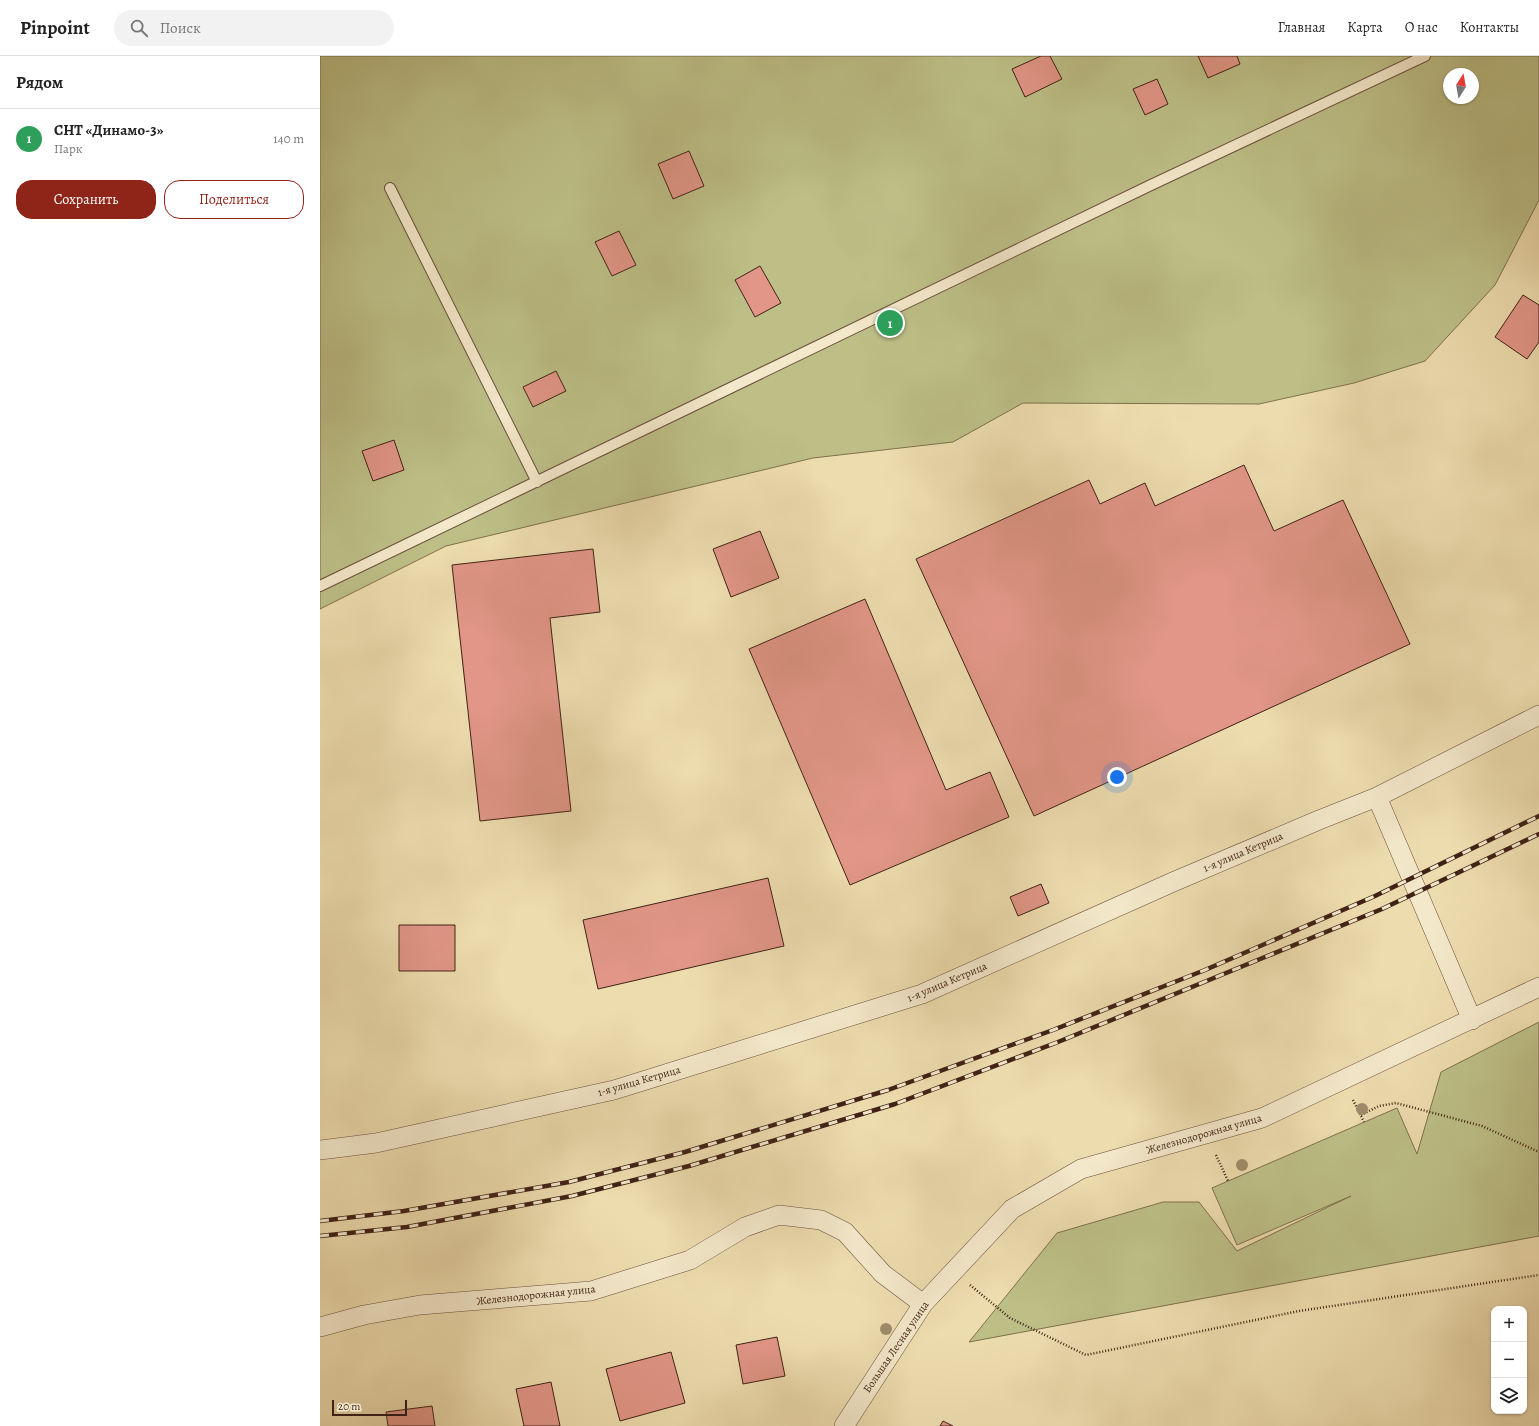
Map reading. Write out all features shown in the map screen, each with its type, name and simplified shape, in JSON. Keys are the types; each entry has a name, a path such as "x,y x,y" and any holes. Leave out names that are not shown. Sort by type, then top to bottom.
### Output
{"street":[{"name":"1-я улица Кетрица","path":"320,1150 376,1143 614,1090 922,994 1188,876 1377,797 1539,715"},
{"path":"1377,797 1472,1020"},
{"name":"Железнодорожная улица","path":"952,1271 1012,1209 1081,1169 1262,1118 1539,988"},
{"name":"Железнодорожная улица","path":"320,1327 364,1315 420,1305 591,1291 690,1260 745,1227 779,1216 821,1220 846,1232 883,1274 923,1304"},
{"name":"Большая Лесная улица","path":"844,1426 923,1304 952,1271"}],"lane":[{"path":"320,586 1137,192 1425,56"},
{"path":"390,188 536,482"}],"path":[{"path":"1351,1096 1364,1122"},
{"path":"1360,1115 1379,1106 1396,1103 1482,1126 1539,1152"},
{"path":"1214,1150 1228,1181"},
{"path":"952,1271 1010,1318 1086,1355 1299,1311 1539,1275"}],"green space":[{"path":"320,56 1539,56 1539,200 1495,285 1425,361 1354,383 1259,404 1023,403 953,442 813,458 446,546 320,609"},
{"path":"1539,1022 1539,1236 969,1342 1057,1233 1163,1202 1199,1202 1237,1251 1351,1196 1237,1245 1212,1188 1397,1108 1417,1154 1441,1072"}],"building":[{"path":"1041,56 1050,56 1062,79 1025,97 1012,69"},
{"path":"1198,56 1237,56 1240,64 1208,78"},
{"path":"1157,79 1168,104 1145,115 1133,89"},
{"path":"689,151 704,186 673,199 658,164"},
{"path":"619,231 636,265 612,276 595,242"},
{"path":"760,266 781,303 755,317 735,280"},
{"path":"1523,295 1539,305 1539,342 1527,359 1495,337"},
{"path":"556,371 566,391 533,407 523,387"},
{"path":"394,440 404,470 373,481 362,451"},
{"path":"1244,465 1274,531 1343,500 1410,644 1034,816 916,559 1089,480 1100,504 1145,483 1155,506"},
{"path":"760,531 779,578 731,597 713,549"},
{"path":"593,549 600,612 550,618 571,811 480,821 452,565"},
{"path":"865,599 946,790 990,772 1009,817 850,885 749,649"},
{"path":"768,878 784,946 598,989 583,920"},
{"path":"1041,884 1049,903 1018,916 1010,897"},
{"path":"399,925 455,925 455,971 399,971"},
{"path":"777,1337 785,1376 743,1384 736,1345"},
{"path":"671,1352 685,1403 620,1421 606,1369"},
{"path":"551,1382 560,1426 524,1426 516,1389"},
{"path":"432,1406 435,1426 388,1426 386,1412"},
{"path":"943,1421 953,1426 940,1426"}],"railway":[{"path":"320,1221 404,1211 569,1182 685,1152 888,1090 1053,1030 1205,970 1375,896 1539,816"},
{"path":"320,1236 407,1227 572,1196 689,1166 895,1104 1058,1042 1382,909 1539,834"}],"place":[{"name":"СНТ «Динамо-3»","path":"890,323"}]}
